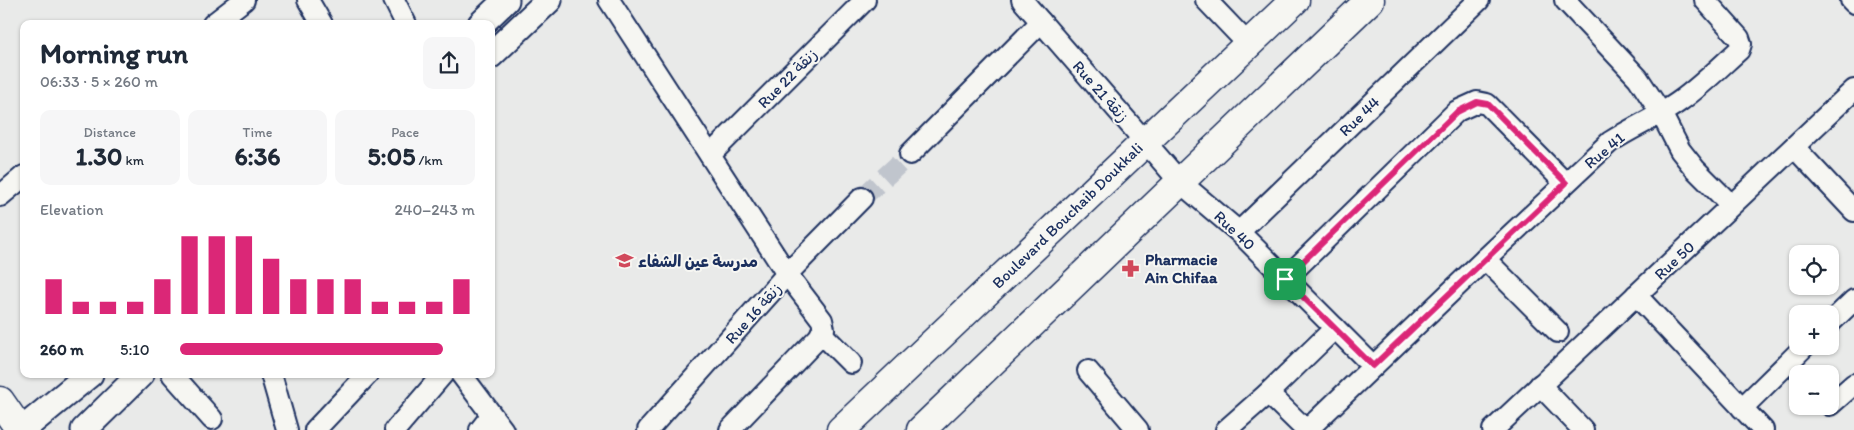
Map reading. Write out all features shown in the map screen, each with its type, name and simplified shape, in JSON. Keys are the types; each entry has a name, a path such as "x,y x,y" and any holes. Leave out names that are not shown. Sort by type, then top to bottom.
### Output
{"main road":[{"name":"Boulevard Bouchaib Doukkali","path":"841,430 1294,0"},
{"path":"921,430 1370,0"},
{"path":"0,401 21,430"}],"street":[{"path":"218,20 244,0"},
{"path":"308,0 320,20"},
{"path":"394,0 404,20"},
{"path":"485,20 506,0"},
{"path":"495,51 549,0"},
{"path":"609,0 788,274 822,320 824,328 820,337 730,430"},
{"name":"Rue 22 زنقة","path":"710,155 865,0"},
{"name":"Rue 21 زنقة","path":"1022,0 1180,182"},
{"path":"1206,0 1248,44"},
{"name":"Rue 44","path":"1239,232 1479,0"},
{"path":"1565,0 1632,71 1661,113 1680,150 1695,169 1731,205"},
{"name":"Rue 41","path":"1306,430 1610,142 1630,128 1661,113 1681,100 1739,50 1742,44 1739,38 1705,0"},
{"path":"1851,0 1854,3"},
{"path":"910,154 1041,22"},
{"name":"Rue 50","path":"1493,430 1854,90"},
{"path":"1285,279 1457,112 1477,102 1488,104 1566,183"},
{"path":"1794,147 1854,210"},
{"path":"0,196 20,179"},
{"name":"Rue 40","path":"1180,182 1239,232 1373,366"},
{"name":"Rue 16 زنقة","path":"648,430 788,274 862,198"},
{"path":"1485,259 1558,332"},
{"path":"1636,295 1763,430"},
{"path":"1839,314 1854,300"},
{"path":"1226,430 1335,328"},
{"path":"822,333 850,364"},
{"path":"1742,408 1797,355"},
{"path":"1088,371 1138,430"},
{"path":"21,430 85,378"},
{"path":"84,430 137,378"},
{"path":"176,378 212,419"},
{"path":"272,378 287,430"},
{"path":"315,430 364,378"},
{"path":"395,430 440,378"},
{"path":"463,378 491,425"},
{"path":"1839,397 1854,384"},
{"path":"1540,385 1583,430"},
{"path":"1268,392 1306,430"}],"tunnel":[{"path":"862,198 910,154"}],"place":[{"name":"مدرسة عين الشفاء","path":"624,261"},
{"name":"Pharmacie Ain Chifaa","path":"1131,268"}],"route":[{"path":"1477,102 1488,104 1566,183 1373,366 1285,279 1457,112 1467,105 1477,102"}]}
